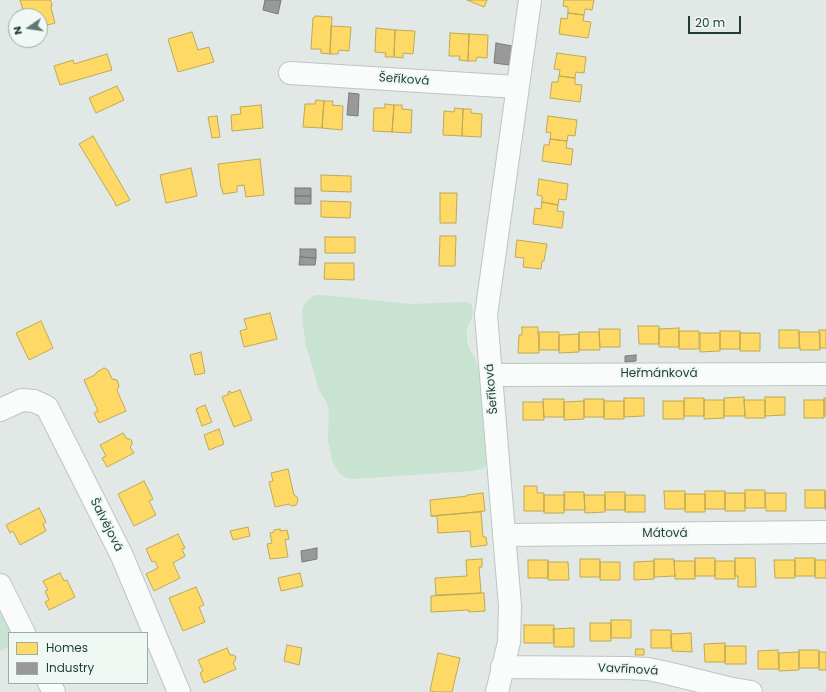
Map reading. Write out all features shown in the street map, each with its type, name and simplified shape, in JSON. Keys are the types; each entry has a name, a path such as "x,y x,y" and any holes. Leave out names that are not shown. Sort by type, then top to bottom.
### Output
{"street":[{"name":"Šeříková","path":"497,692 509,642 510,606 486,315 530,0"},
{"name":"Šeříková","path":"290,73 517,87"},
{"name":"Heřmánková","path":"491,375 826,374"},
{"name":"Šalvějová","path":"0,410 22,400 34,401 46,406 122,556 179,692"},
{"name":"Mátová","path":"504,535 826,532"},
{"path":"0,585 24,632"},
{"name":"Vavřínová","path":"502,667 648,669 667,672 728,688 751,692"}],"green space":[{"path":"315,295 410,304 467,302 471,304 473,311 467,328 467,342 475,358 479,371 486,458 485,467 471,471 353,479 344,477 339,473 332,460 328,441 329,412 327,403 318,388 306,346 302,316 303,307 308,300"},
{"path":"0,608 13,632 8,632 8,647 0,651"}],"building: Homes":[{"path":"20,0 50,0 55,23 48,25 48,8 22,8"},
{"path":"467,0 487,0 484,7"},
{"path":"564,0 594,0 592,10 585,9 584,15 568,13 568,7 563,6"},
{"path":"568,13 584,15 583,21 591,22 588,38 559,34 561,18 567,19"},
{"path":"316,16 332,17 330,54 321,53 321,49 311,49 313,18"},
{"path":"331,26 351,27 349,51 339,50 338,54 330,54"},
{"path":"376,28 395,30 394,57 385,57 386,53 375,52"},
{"path":"395,30 415,31 413,54 403,53 403,58 394,57"},
{"path":"192,32 198,50 209,47 214,62 178,72 168,39"},
{"path":"450,33 469,34 468,61 459,60 460,56 449,56"},
{"path":"469,34 488,35 487,58 477,57 476,61 468,61"},
{"path":"557,53 586,57 584,73 576,72 575,78 559,76 560,70 554,69"},
{"path":"107,54 112,70 60,85 54,66 73,60 74,64"},
{"path":"559,76 575,78 575,84 582,85 580,102 550,98 552,82 558,82"},
{"path":"117,86 124,100 96,113 89,98"},
{"path":"316,100 324,101 322,128 303,127 305,104 315,104"},
{"path":"324,101 333,101 332,105 343,106 342,130 322,128"},
{"path":"385,104 394,105 392,132 373,131 374,108 385,108"},
{"path":"261,105 263,128 232,131 231,115 241,114 240,107"},
{"path":"394,105 402,105 402,109 412,110 411,133 392,132"},
{"path":"455,108 463,109 462,136 443,135 444,111 454,112"},
{"path":"463,109 471,109 471,113 482,114 481,137 462,136"},
{"path":"217,116 220,137 212,138 208,117"},
{"path":"548,116 577,120 575,136 568,135 567,141 550,139 551,133 546,132"},
{"path":"93,136 130,200 116,206 79,144"},
{"path":"550,139 567,141 566,148 573,149 571,165 542,161 544,145 549,145"},
{"path":"260,159 264,195 246,197 244,185 237,186 237,192 223,194 218,164"},
{"path":"191,168 197,196 166,203 160,175"},
{"path":"321,175 351,176 351,192 321,191"},
{"path":"539,179 568,184 566,200 559,199 558,205 542,202 542,196 537,195"},
{"path":"440,193 457,193 456,223 440,223"},
{"path":"321,201 351,202 350,218 321,217"},
{"path":"542,202 558,205 557,211 564,212 562,228 533,224 535,208 541,209"},
{"path":"440,236 456,236 455,266 439,266"},
{"path":"325,237 355,237 355,253 325,253"},
{"path":"517,240 547,244 541,269 523,267 524,258 515,257"},
{"path":"325,263 354,263 354,280 324,279"},
{"path":"270,313 277,339 244,347 240,331 247,329 244,319"},
{"path":"41,321 53,348 29,360 16,333"},
{"path":"638,326 659,326 659,344 639,344"},
{"path":"522,327 538,327 539,353 518,353 519,335 522,335"},
{"path":"679,328 679,347 659,347 659,329"},
{"path":"599,329 620,329 620,347 600,347"},
{"path":"779,330 799,330 799,348 779,348"},
{"path":"819,330 826,330 826,348 820,348"},
{"path":"679,331 699,331 699,349 679,349"},
{"path":"720,331 740,331 740,349 720,349"},
{"path":"539,332 559,332 559,350 539,350"},
{"path":"579,332 599,332 600,350 579,350"},
{"path":"799,332 820,332 820,350 800,350"},
{"path":"700,333 720,333 720,351 700,352"},
{"path":"740,333 760,333 760,351 740,351"},
{"path":"579,334 579,352 559,353 559,335"},
{"path":"201,352 205,373 195,375 190,355"},
{"path":"104,368 108,370 112,379 117,380 119,386 117,390 126,411 99,423 94,413 98,411 84,380 95,375"},
{"path":"240,390 252,420 234,427 222,397 229,394 228,392 230,391 231,393"},
{"path":"744,397 745,416 724,416 724,398"},
{"path":"765,397 785,397 785,415 765,416"},
{"path":"624,398 644,398 644,416 624,417"},
{"path":"684,398 704,398 704,416 684,416"},
{"path":"824,398 826,398 826,416 824,416"},
{"path":"543,399 564,399 564,417 544,417"},
{"path":"584,399 604,399 604,417 584,417"},
{"path":"704,400 724,400 724,418 704,419"},
{"path":"744,400 765,400 765,418 745,418"},
{"path":"804,400 824,400 824,418 804,418"},
{"path":"584,401 584,419 564,420 564,402"},
{"path":"604,401 624,401 624,419 604,419"},
{"path":"663,401 684,401 684,419 663,419"},
{"path":"523,402 543,402 544,420 523,420"},
{"path":"205,405 212,422 202,426 196,409"},
{"path":"219,429 224,444 209,450 204,435"},
{"path":"123,433 127,439 132,441 132,445 130,447 134,453 107,467 102,458 106,456 100,445"},
{"path":"288,469 294,495 297,497 298,501 296,505 292,506 289,504 275,507 269,482 273,481 271,473"},
{"path":"144,481 153,499 149,501 156,515 134,526 118,494"},
{"path":"524,486 537,486 537,493 544,493 544,511 524,511"},
{"path":"745,490 765,490 765,508 745,508"},
{"path":"805,490 825,490 825,508 805,508"},
{"path":"664,491 685,491 685,509 665,509"},
{"path":"705,491 725,491 725,509 705,509"},
{"path":"564,492 584,492 585,510 564,510"},
{"path":"605,492 625,492 625,510 605,510"},
{"path":"826,492 826,510 825,508"},
{"path":"483,493 485,511 431,516 430,500"},
{"path":"725,493 745,493 745,511 725,511"},
{"path":"765,493 786,493 786,511 766,511"},
{"path":"685,494 705,494 705,512 685,512"},
{"path":"544,495 565,495 564,513 544,513"},
{"path":"584,495 605,495 605,512 585,513"},
{"path":"625,495 645,495 645,512 625,512"},
{"path":"39,508 46,522 43,524 46,531 20,545 13,531 10,533 6,525"},
{"path":"481,512 483,537 486,537 487,545 471,547 470,531 438,533 437,516 431,516"},
{"path":"248,527 250,536 233,540 230,531"},
{"path":"280,529 280,531 287,530 289,539 285,540 288,557 270,559 267,544 272,543 270,533 274,532 274,530"},
{"path":"178,534 185,548 182,549 185,556 173,563 180,578 154,591 146,574 158,568 155,561 152,562 146,549"},
{"path":"695,558 715,558 715,576 695,576"},
{"path":"735,558 755,558 756,587 738,587 738,576 735,576"},
{"path":"795,558 815,558 815,576 795,576"},
{"path":"482,559 482,567 479,567 481,593 436,595 435,578 467,576 466,560"},
{"path":"580,559 600,559 600,577 580,577"},
{"path":"654,559 674,559 675,576 654,577"},
{"path":"528,560 548,560 548,578 528,578"},
{"path":"774,560 795,560 795,578 775,578"},
{"path":"815,560 826,560 826,578 815,578"},
{"path":"654,561 654,579 634,580 634,562"},
{"path":"674,561 695,561 695,579 675,579"},
{"path":"715,561 735,561 735,579 715,579"},
{"path":"548,562 568,562 569,580 548,580"},
{"path":"600,562 620,562 620,580 600,580"},
{"path":"60,573 64,581 67,580 75,597 49,610 45,602 49,600 45,591 48,590 43,581"},
{"path":"300,573 303,586 281,591 278,578"},
{"path":"196,587 204,605 199,607 205,622 183,631 169,598"},
{"path":"484,593 485,611 469,612 469,610 431,612 431,596"},
{"path":"611,620 631,620 631,638 611,638"},
{"path":"590,623 611,623 611,641 590,641"},
{"path":"524,625 554,625 554,643 524,643"},
{"path":"574,628 574,647 554,647 553,629"},
{"path":"651,630 671,630 671,648 651,648"},
{"path":"691,633 692,652 672,651 671,634"},
{"path":"725,643 725,662 705,662 704,644"},
{"path":"287,645 302,648 299,665 284,661"},
{"path":"725,646 746,646 746,664 725,664"},
{"path":"227,648 230,655 234,655 236,657 233,663 236,669 204,683 200,673 203,671 198,660"},
{"path":"636,649 644,649 644,655 635,655"},
{"path":"778,650 779,669 758,669 758,651"},
{"path":"799,650 819,650 819,668 799,668"},
{"path":"799,652 799,670 779,671 779,653"},
{"path":"819,652 826,652 826,670 819,670"},
{"path":"438,653 460,658 452,692 430,691"}],"building: Industry":[{"path":"265,0 281,0 278,14 263,10"},
{"path":"496,43 512,46 509,65 494,63"},
{"path":"349,93 359,94 358,116 347,115"},
{"path":"295,188 311,188 311,196 295,196"},
{"path":"295,196 311,196 311,204 295,204"},
{"path":"300,249 316,249 316,258 300,257"},
{"path":"300,257 316,258 315,265 299,265"},
{"path":"636,355 636,361 625,362 625,356"},
{"path":"317,548 317,559 302,562 301,551"}]}
